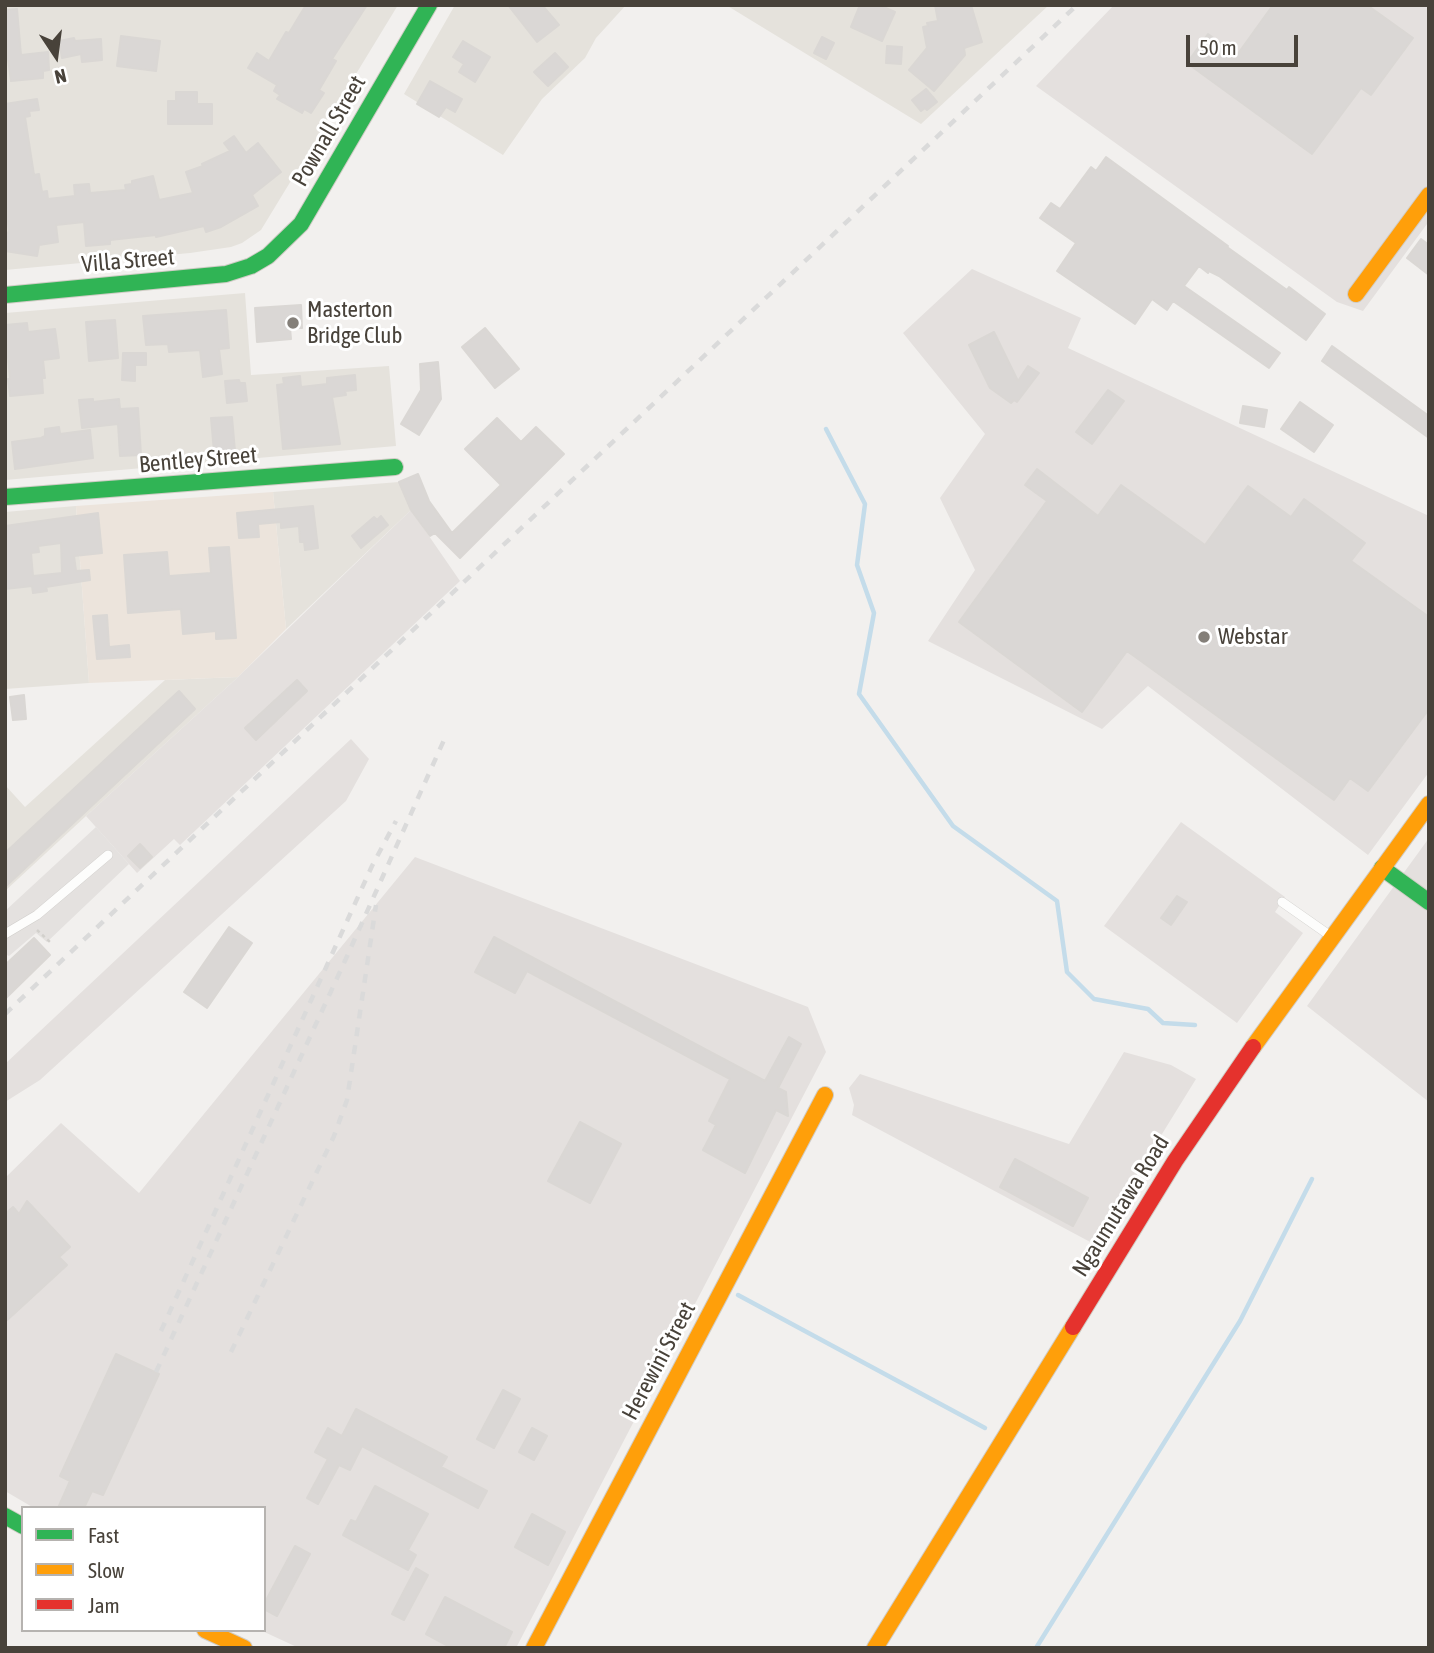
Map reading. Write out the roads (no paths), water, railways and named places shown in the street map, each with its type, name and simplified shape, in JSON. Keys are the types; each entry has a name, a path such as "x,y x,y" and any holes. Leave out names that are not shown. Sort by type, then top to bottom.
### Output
{"street":[{"name":"Pownall Street","path":"254,266 278,250 301,224 429,5"},
{"path":"1356,294 1429,195"},
{"name":"Villa Street","path":"5,295 186,279 226,274 254,266"},
{"name":"Bentley Street","path":"5,497 395,467"},
{"name":"Ngaumutawa Road","path":"876,1648 1175,1161 1219,1094 1429,804"},
{"path":"1382,868 1429,902"},
{"name":"Herewini Street","path":"534,1648 825,1095"},
{"path":"5,1516 21,1525"},
{"path":"209,1632 244,1648"}],"lane":[{"path":"5,934 37,915 108,855"},
{"path":"1282,902 1332,938"}],"waterway":[{"path":"826,429 865,504 857,565 874,613 859,694 953,826 1057,901 1067,972 1094,999 1148,1009 1163,1023 1195,1025"},
{"path":"1036,1648 1240,1321 1312,1179"},
{"path":"738,1295 985,1428"}],"railway":[{"path":"5,1014 1077,5"},
{"path":"156,1372 444,740"},
{"path":"161,1331 372,866 396,821"},
{"path":"231,1352 334,1136 347,1100 376,905"}],"place":[{"name":"Masterton Bridge Club","path":"293,323"},
{"name":"Webstar","path":"1204,637"}]}
